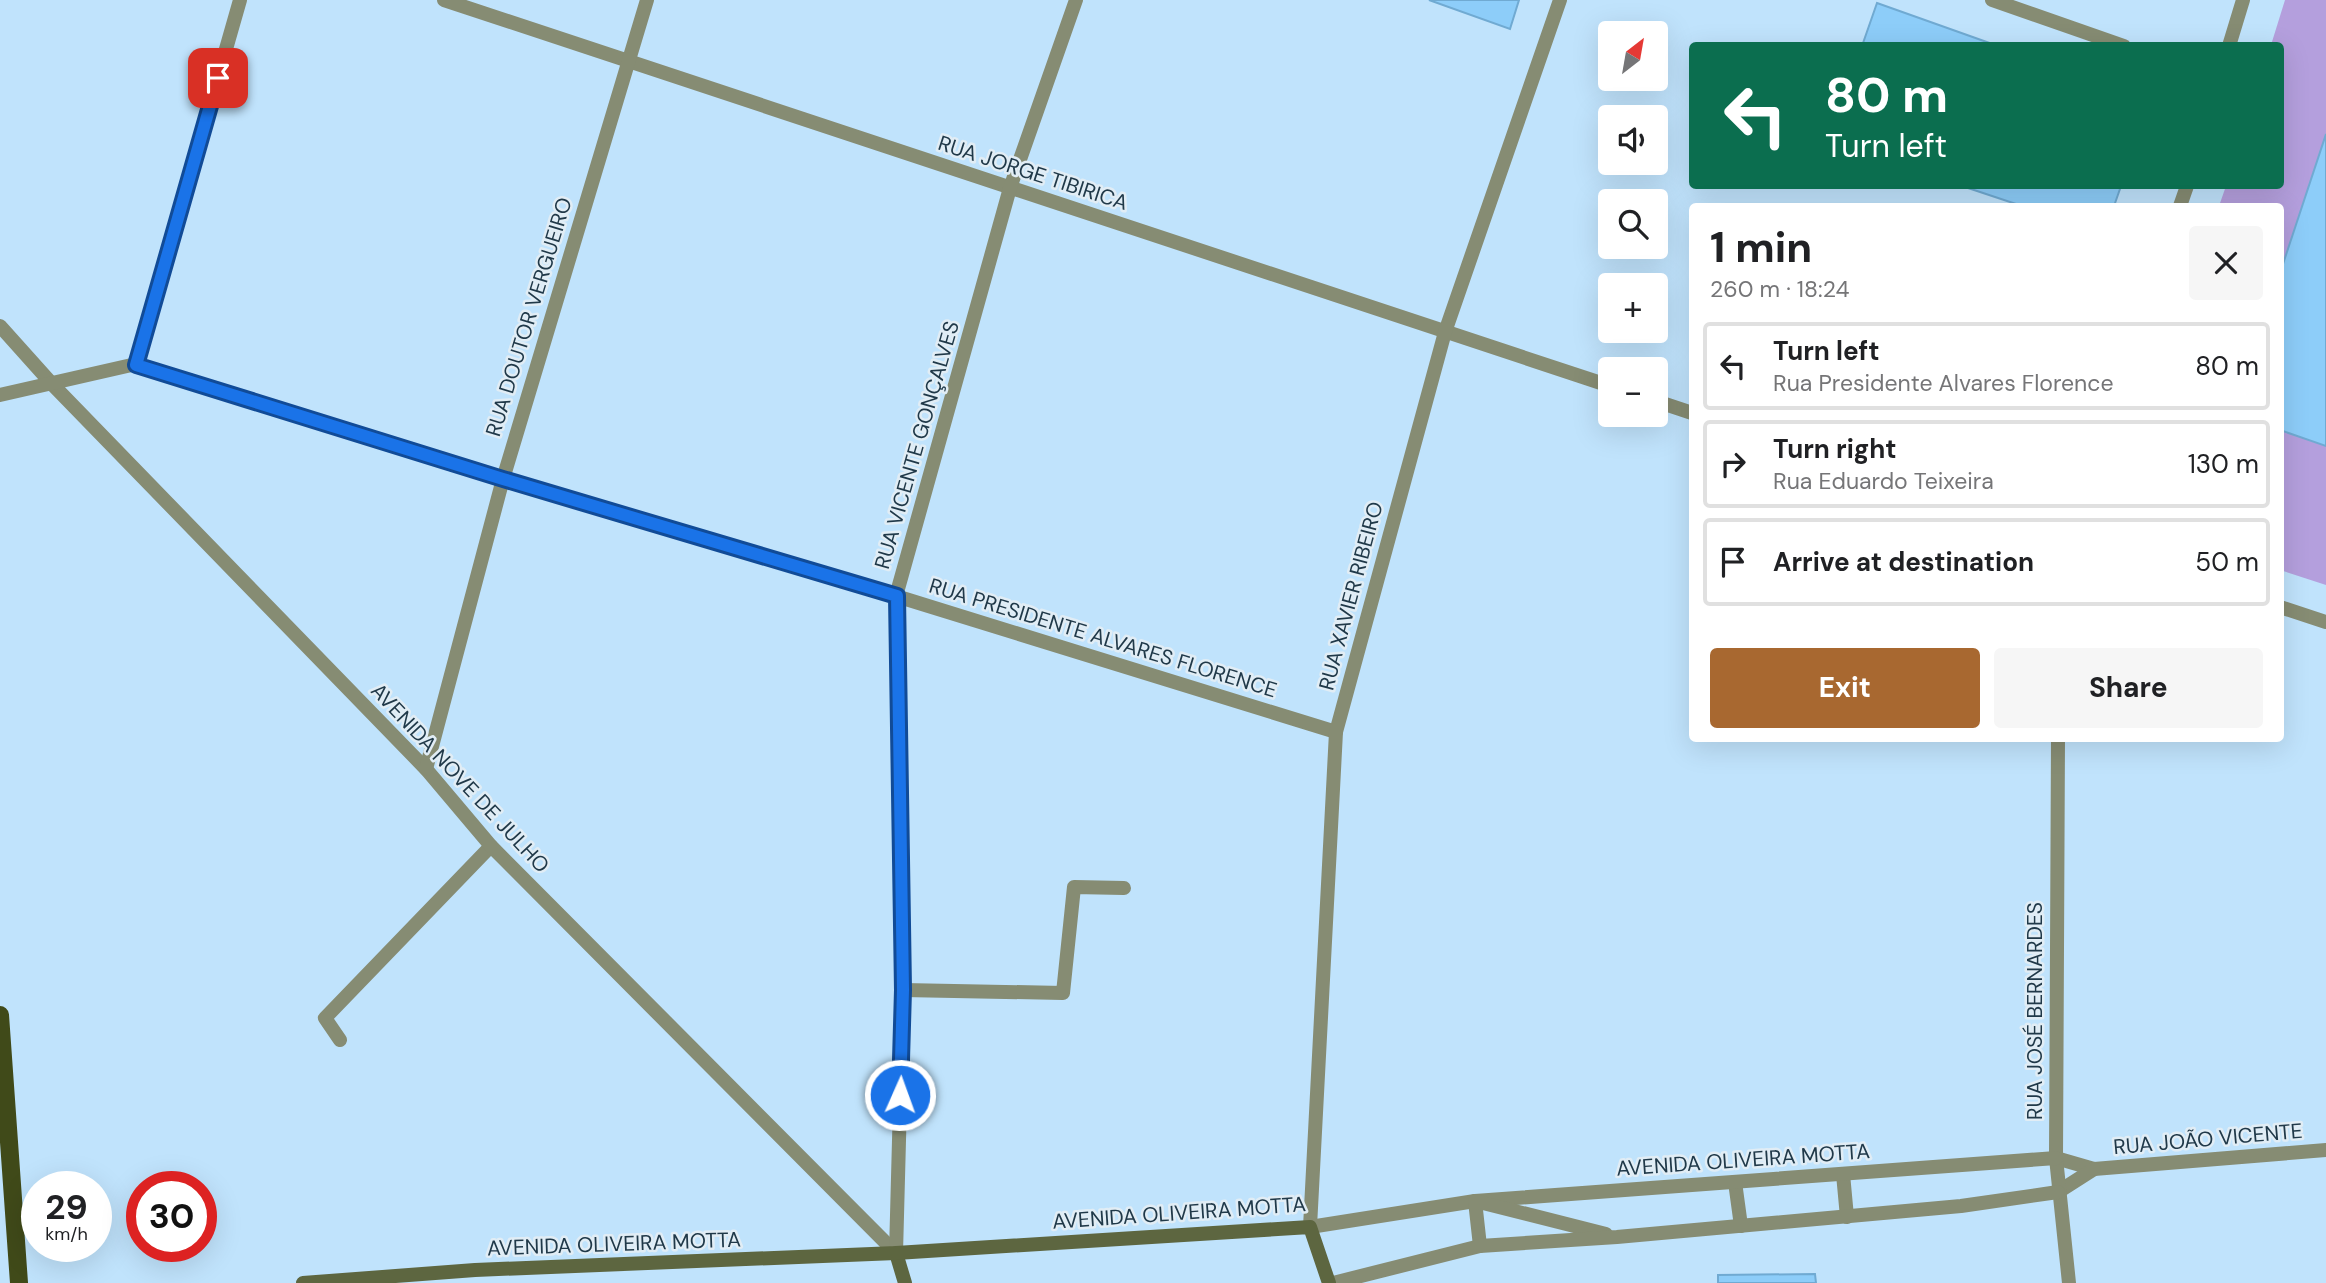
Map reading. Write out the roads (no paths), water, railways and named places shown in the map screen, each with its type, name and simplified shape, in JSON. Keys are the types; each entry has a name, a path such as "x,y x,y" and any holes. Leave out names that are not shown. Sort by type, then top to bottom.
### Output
{"main road":[{"path":"0,1015 19,1283"},
{"name":"AVENIDA OLIVEIRA MOTTA","path":"303,1283 445,1278 896,1253 1310,1227"},
{"path":"1310,1227 1331,1283"},
{"path":"896,1253 905,1283"}],"street":[{"path":"0,395 136,365 240,0"},
{"name":"RUA JORGE TIBIRICA","path":"444,0 1598,382"},
{"name":"RUA DOUTOR VERGUEIRO","path":"425,769 503,479 647,0"},
{"name":"RUA VICENTE GONÇALVES","path":"896,1253 903,990 897,596 1010,188 1076,0"},
{"name":"RUA XAVIER RIBEIRO","path":"1310,1227 1336,732 1445,332 1560,0"},
{"path":"1992,0 2113,42"},
{"path":"2230,42 2244,0"},
{"name":"AVENIDA NOVE DE JULHO","path":"0,326 52,384 425,769 491,846 896,1253"},
{"name":"RUA PRESIDENTE ALVARES FLORENCE","path":"136,365 1336,732"},
{"path":"1668,405 1689,412"},
{"path":"2284,608 2326,622"},
{"name":"RUA JOSÉ BERNARDES","path":"2057,742 2056,1158 2069,1283"},
{"path":"340,1041 325,1018 491,846"},
{"path":"903,990 1063,993 1074,887 1124,888"},
{"name":"RUA JOÃO VICENTE","path":"2056,1158 2094,1169 2326,1150"},
{"name":"AVENIDA OLIVEIRA MOTTA","path":"1310,1227 1475,1201 2056,1158"},
{"name":"RUA JOÃO VICENTE","path":"2058,1192 2094,1169"},
{"path":"1843,1174 1847,1217"},
{"path":"1735,1182 1741,1226"},
{"path":"1331,1283 1480,1246 1847,1217 1961,1206 2058,1192"},
{"path":"1480,1246 1475,1201 1617,1237"}]}
